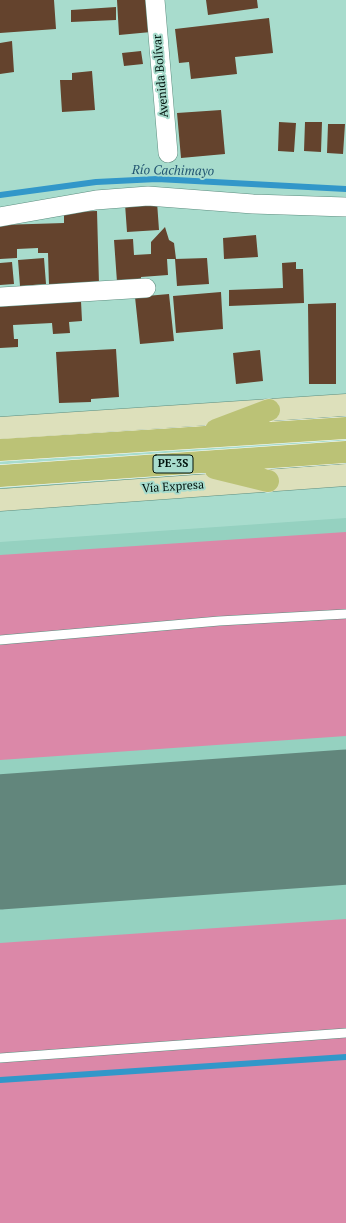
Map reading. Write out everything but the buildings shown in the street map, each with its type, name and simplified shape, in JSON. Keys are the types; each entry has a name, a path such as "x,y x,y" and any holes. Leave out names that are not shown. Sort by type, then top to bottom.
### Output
{"main road":[{"path":"0,428 346,405"},
{"path":"193,438 269,410"},
{"name":"PE-3S","path":"0,450 346,428"},
{"name":"Vía Expresa","path":"0,476 346,452"},
{"path":"194,463 268,480"},
{"name":"Vía Expresa","path":"0,500 346,475"}],"street":[{"name":"Avenida Bolívar","path":"155,0 168,153"},
{"path":"0,217 96,200 148,196 253,204 346,207"},
{"path":"0,297 146,288"}],"lane":[{"path":"0,640 219,621 346,614"},
{"path":"0,1058 346,1033"}],"shaded area":[{"path":"346,518 346,1223 0,1223 0,542"},
{"path":"346,532 346,736 0,760 0,555"},
{"path":"346,919 346,1223 0,1223 0,943"}],"waterway":[{"name":"Río Cachimayo","path":"0,195 96,182 157,179 346,189"},
{"path":"0,1080 346,1057"}],"runway":[{"path":"0,842 346,817"}]}
